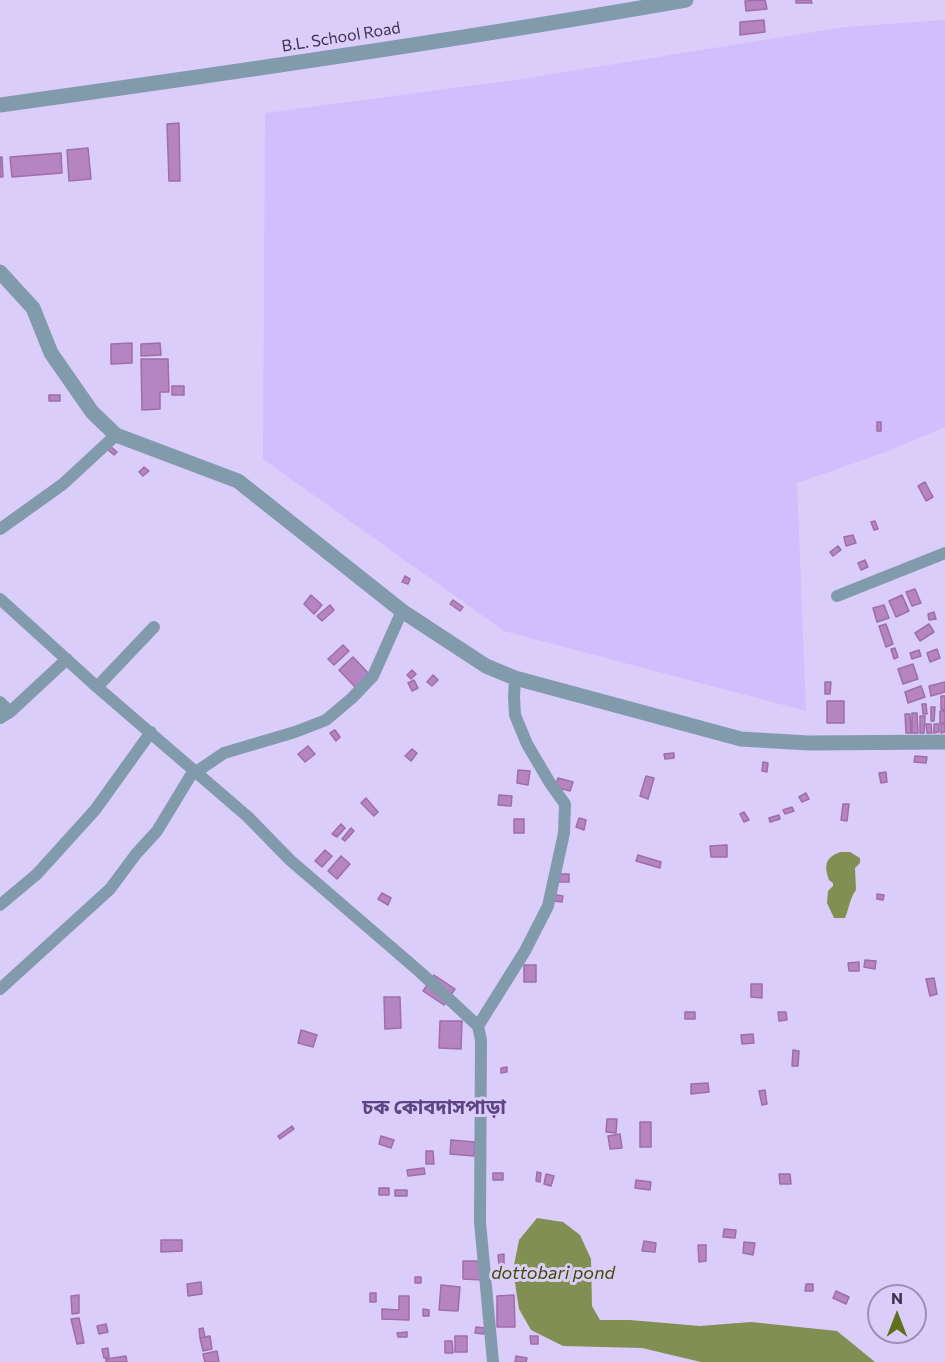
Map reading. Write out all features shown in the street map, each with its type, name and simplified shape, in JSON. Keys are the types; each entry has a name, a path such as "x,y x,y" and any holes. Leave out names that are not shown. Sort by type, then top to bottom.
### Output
{"street":[{"name":"B.L. School Road","path":"0,105 179,80 686,0"},
{"path":"0,272 33,308 51,353 92,412 116,435 238,481 402,611 486,666 515,678 741,740 808,743 945,742"},
{"path":"0,529 63,484 116,435"},
{"path":"837,596 945,553"},
{"path":"0,599 97,687 248,817 290,860 420,972 478,1026 481,1040 480,1222 493,1362"},
{"path":"0,989 110,889 136,854 157,831 195,771 224,753 295,732 326,720 352,698 373,676 402,611"},
{"path":"97,687 154,627"},
{"path":"0,702 5,715 67,658"},
{"path":"478,1026 525,951 548,906 564,833 565,804 527,744 515,715 515,678"},
{"path":"0,905 37,874 95,810 151,732"}],"shaded area":[{"path":"945,20 945,427 886,452 797,483 806,711 504,631 263,459 265,113 515,80 845,27"}],"water":[{"path":"840,852 850,852 860,858 860,863 855,868 856,890 845,918 834,918 827,903 828,891 833,883 829,880 826,866 831,857"},
{"name":"dottobari pond","path":"537,1218 563,1222 580,1235 591,1259 592,1306 600,1320 700,1326 751,1322 837,1331 875,1362 701,1362 642,1348 563,1346 531,1330 519,1309 513,1270 519,1240"}],"building":[{"path":"765,0 767,9 746,11 745,1"},
{"path":"796,0 811,0 812,3 796,3"},
{"path":"764,20 765,32 740,35 740,22"},
{"path":"179,123 180,181 169,181 167,124"},
{"path":"88,148 91,179 69,181 67,150"},
{"path":"61,153 62,173 12,177 10,157"},
{"path":"0,157 2,157 3,177 0,177"},
{"path":"132,343 132,363 111,364 111,344"},
{"path":"160,343 161,355 141,356 141,344"},
{"path":"141,359 168,359 169,392 160,392 160,409 142,410"},
{"path":"172,386 184,386 184,395 172,395"},
{"path":"49,395 60,395 60,401 49,401"},
{"path":"877,422 881,422 881,431 877,431"},
{"path":"110,446 117,452 114,455 107,449"},
{"path":"144,467 149,471 143,476 139,472"},
{"path":"925,482 933,497 926,501 918,486"},
{"path":"875,521 878,529 874,530 871,522"},
{"path":"853,535 856,543 846,546 844,537"},
{"path":"838,546 841,550 833,556 830,552"},
{"path":"865,560 868,567 861,570 858,563"},
{"path":"405,576 410,579 408,584 402,582"},
{"path":"915,589 921,603 912,606 906,592"},
{"path":"311,595 322,605 314,614 304,604"},
{"path":"902,595 909,611 896,617 889,601"},
{"path":"453,600 463,607 460,611 450,604"},
{"path":"330,605 334,610 322,621 317,616"},
{"path":"884,605 889,618 877,622 873,608"},
{"path":"934,612 936,619 929,620 928,614"},
{"path":"886,624 893,644 886,647 879,626"},
{"path":"929,624 934,632 920,641 915,633"},
{"path":"343,645 349,651 334,665 328,659"},
{"path":"895,648 898,657 894,659 891,649"},
{"path":"937,649 940,658 930,662 927,653"},
{"path":"919,650 921,656 912,659 910,653"},
{"path":"353,657 370,675 356,688 339,670"},
{"path":"913,664 918,679 903,684 898,669"},
{"path":"412,670 416,674 411,679 407,675"},
{"path":"433,675 438,680 432,686 427,682"},
{"path":"414,680 418,688 412,691 408,683"},
{"path":"825,682 831,682 830,694 825,694"},
{"path":"945,682 945,692 931,696 929,686"},
{"path":"921,686 925,697 908,703 905,692"},
{"path":"941,696 945,696 945,710 941,709"},
{"path":"827,701 844,701 844,723 827,723"},
{"path":"922,704 926,704 927,714 923,714"},
{"path":"931,707 935,707 934,721 931,721"},
{"path":"940,711 945,711 945,723 940,723"},
{"path":"912,713 917,713 918,733 912,733"},
{"path":"905,714 910,714 911,733 906,733"},
{"path":"920,716 925,716 924,733 920,733"},
{"path":"926,724 931,724 932,733 927,733"},
{"path":"934,724 939,724 939,732 934,733"},
{"path":"941,724 945,724 945,732 941,733"},
{"path":"335,730 340,737 336,741 330,733"},
{"path":"308,746 315,754 305,762 298,754"},
{"path":"412,749 417,753 411,761 405,756"},
{"path":"674,753 674,758 665,759 664,754"},
{"path":"915,756 927,757 926,763 914,762"},
{"path":"763,762 768,763 767,772 762,771"},
{"path":"518,770 530,771 528,785 517,783"},
{"path":"886,772 887,782 881,783 879,773"},
{"path":"646,776 654,778 648,799 640,796"},
{"path":"558,778 573,782 570,791 555,787"},
{"path":"806,793 809,799 802,802 799,797"},
{"path":"499,795 512,796 511,806 498,805"},
{"path":"366,798 378,812 374,816 361,803"},
{"path":"843,804 849,804 847,821 841,820"},
{"path":"792,807 794,811 785,814 783,810"},
{"path":"744,812 749,820 744,822 740,814"},
{"path":"779,815 780,819 770,822 769,818"},
{"path":"579,818 586,820 584,830 576,827"},
{"path":"514,819 524,819 524,833 514,833"},
{"path":"341,824 345,828 337,837 332,834"},
{"path":"351,828 354,831 345,841 342,839"},
{"path":"727,845 727,857 711,857 710,846"},
{"path":"325,850 332,856 322,867 315,861"},
{"path":"638,855 661,862 660,868 636,861"},
{"path":"341,856 350,864 337,879 328,871"},
{"path":"558,874 569,874 569,882 558,882"},
{"path":"382,893 391,898 388,905 378,899"},
{"path":"877,894 884,895 883,900 877,899"},
{"path":"556,895 563,896 562,902 554,901"},
{"path":"865,960 876,961 875,969 864,967"},
{"path":"859,962 859,971 849,971 848,963"},
{"path":"524,965 536,965 536,982 524,982"},
{"path":"434,975 455,989 444,1005 423,991"},
{"path":"934,978 937,994 930,996 926,979"},
{"path":"751,984 762,984 762,998 751,997"},
{"path":"384,997 400,997 401,1028 385,1029"},
{"path":"685,1012 695,1012 695,1019 685,1019"},
{"path":"778,1012 786,1012 787,1020 779,1021"},
{"path":"440,1021 462,1021 461,1049 439,1048"},
{"path":"301,1030 317,1035 313,1047 298,1043"},
{"path":"753,1034 754,1043 742,1044 741,1035"},
{"path":"793,1050 799,1051 798,1066 792,1066"},
{"path":"507,1067 507,1072 501,1073 501,1068"},
{"path":"708,1083 709,1092 691,1094 691,1084"},
{"path":"765,1090 767,1104 762,1105 759,1091"},
{"path":"607,1119 617,1119 616,1133 606,1132"},
{"path":"640,1122 651,1122 651,1147 640,1147"},
{"path":"292,1126 294,1129 280,1139 278,1136"},
{"path":"620,1134 622,1148 610,1149 608,1136"},
{"path":"381,1136 394,1140 391,1148 379,1144"},
{"path":"451,1140 475,1142 474,1156 450,1154"},
{"path":"426,1151 433,1151 434,1164 426,1164"},
{"path":"424,1168 425,1174 408,1176 407,1170"},
{"path":"537,1172 541,1173 540,1182 536,1181"},
{"path":"493,1173 503,1173 503,1180 493,1180"},
{"path":"546,1174 554,1176 551,1186 544,1184"},
{"path":"779,1174 790,1174 791,1184 780,1184"},
{"path":"636,1180 651,1182 650,1190 635,1188"},
{"path":"379,1188 389,1188 389,1195 379,1195"},
{"path":"395,1190 407,1190 407,1196 395,1196"},
{"path":"724,1229 736,1230 735,1238 723,1237"},
{"path":"161,1240 182,1240 182,1251 161,1252"},
{"path":"644,1241 656,1243 655,1252 642,1251"},
{"path":"744,1242 755,1243 753,1255 743,1253"},
{"path":"698,1245 706,1245 706,1261 699,1262"},
{"path":"504,1254 504,1264 499,1265 498,1255"},
{"path":"463,1261 483,1261 483,1280 463,1279"},
{"path":"415,1277 421,1277 421,1283 415,1283"},
{"path":"201,1282 202,1294 188,1296 187,1284"},
{"path":"806,1284 813,1284 813,1291 805,1291"},
{"path":"441,1285 460,1287 458,1311 439,1310"},
{"path":"836,1291 849,1297 846,1304 833,1298"},
{"path":"370,1293 376,1293 376,1302 370,1302"},
{"path":"79,1295 79,1313 72,1314 71,1296"},
{"path":"514,1295 515,1327 497,1327 497,1296"},
{"path":"399,1296 409,1296 409,1320 382,1319 382,1309 399,1310"},
{"path":"423,1309 429,1310 429,1316 423,1316"},
{"path":"79,1318 84,1343 77,1344 71,1319"},
{"path":"106,1324 108,1332 99,1334 97,1326"},
{"path":"476,1327 485,1328 484,1334 475,1333"},
{"path":"203,1328 205,1337 200,1338 199,1329"},
{"path":"407,1332 407,1337 398,1337 397,1333"},
{"path":"210,1336 212,1349 203,1351 200,1338"},
{"path":"455,1336 467,1336 467,1352 455,1352"},
{"path":"530,1336 538,1336 538,1344 531,1344"},
{"path":"445,1341 452,1341 453,1353 445,1353"},
{"path":"108,1348 109,1357 104,1358 102,1349"},
{"path":"217,1351 219,1362 205,1362 203,1354"},
{"path":"126,1356 127,1362 106,1362 106,1359"},
{"path":"516,1356 527,1358 526,1362 515,1362"}],"district":[{"name":"চক কোবদাসপাড়া","path":"434,1107"}]}
